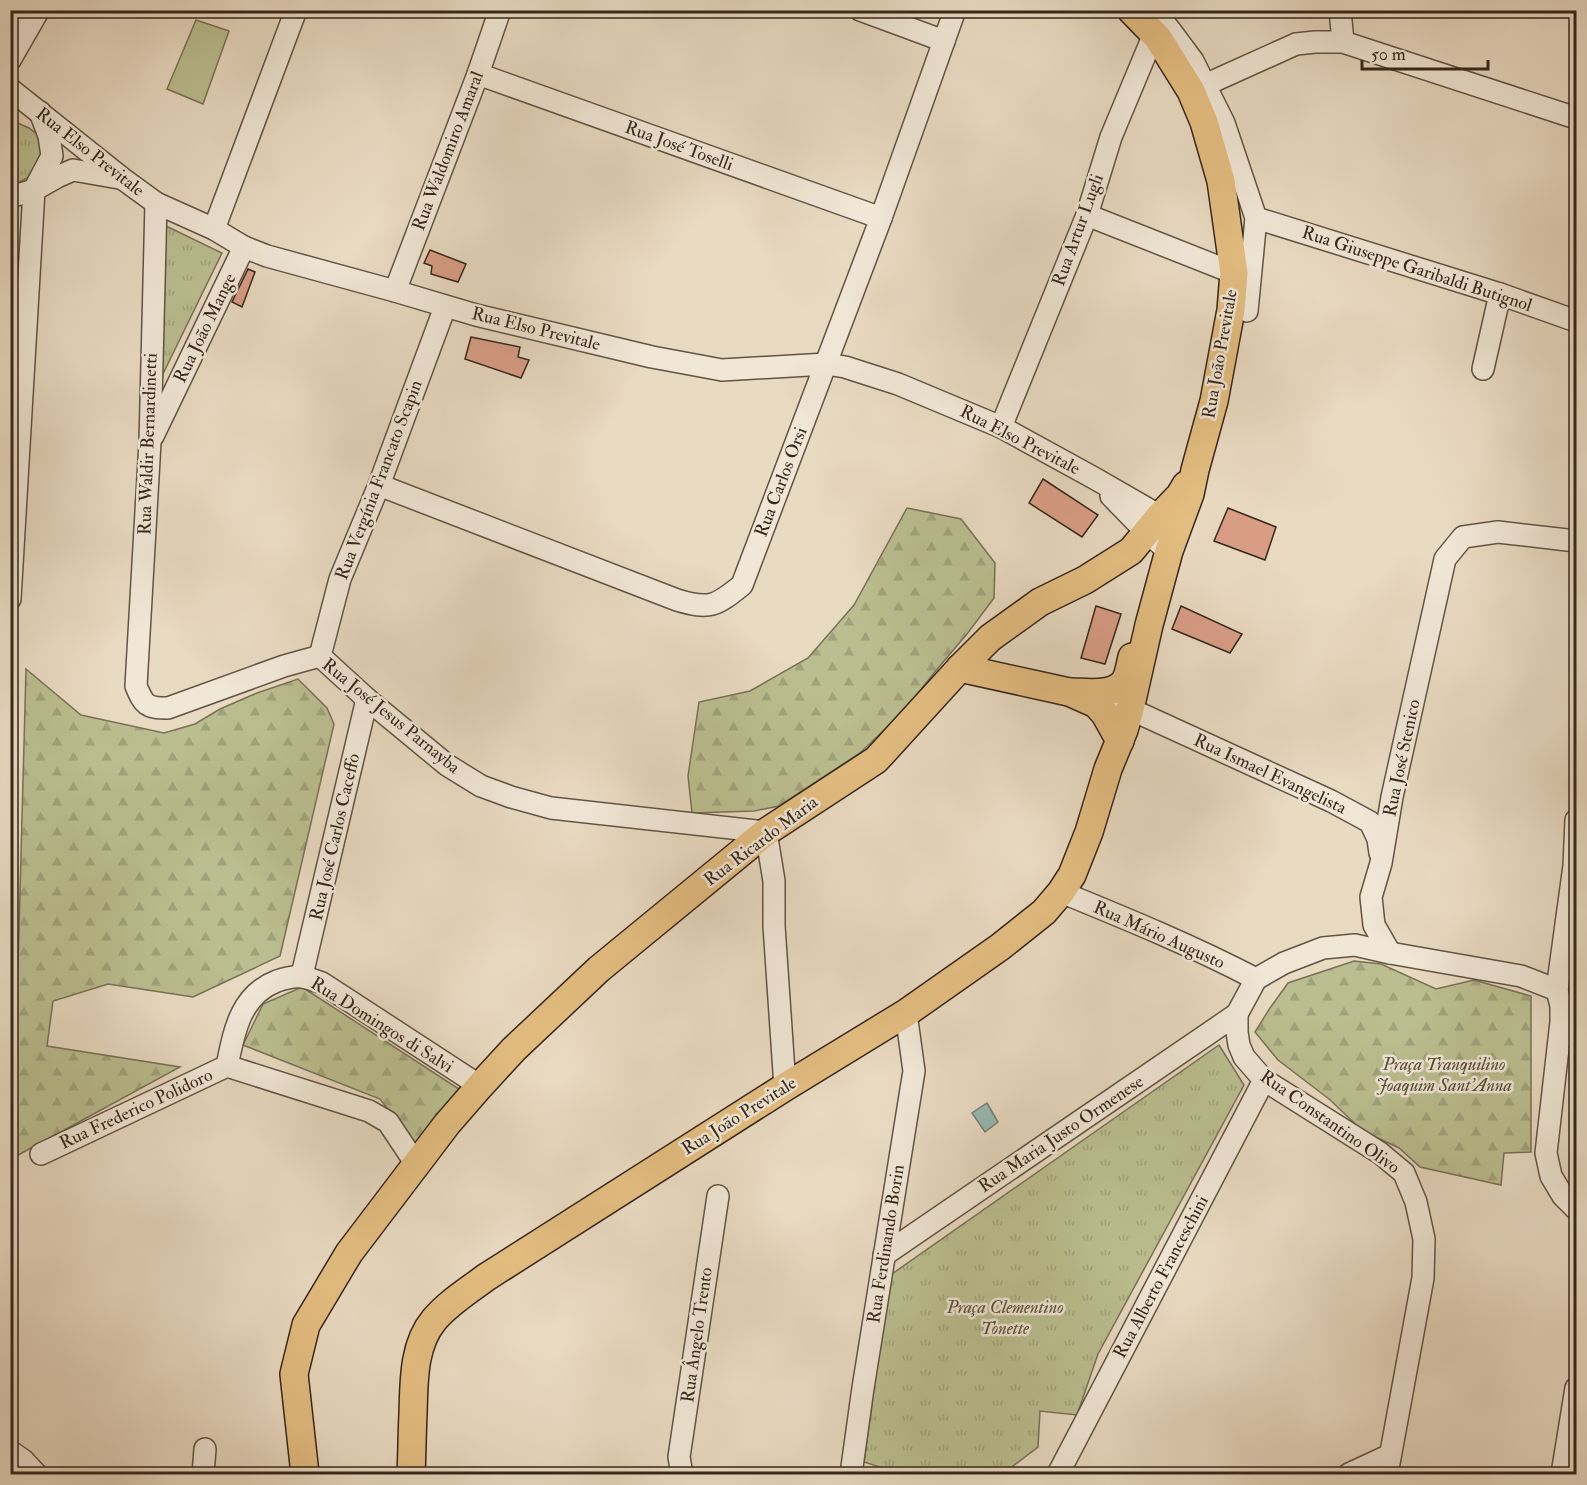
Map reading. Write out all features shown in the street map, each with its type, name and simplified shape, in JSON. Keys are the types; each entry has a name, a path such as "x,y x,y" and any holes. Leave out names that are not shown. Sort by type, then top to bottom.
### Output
{"main road":[{"name":"Rua João Previtale","path":"411,1474 417,1358 425,1333 435,1319 485,1278 785,1087 906,1013 1000,947 1044,912 1072,875 1089,832 1119,741 1122,700 1149,625 1157,536 1190,494 1214,401 1231,310 1234,273 1221,181 1204,122 1191,90 1158,39 1154,22 1131,10"},
{"name":"Rua Ricardo Maria","path":"304,1474 294,1374 306,1325 349,1253 447,1124 480,1086 514,1049 599,969 766,832 876,760 990,638 1040,602 1085,579 1157,536"},
{"path":"1069,692 1103,692 1122,700 1124,682 1147,601 1148,586 1139,561 1157,536"},
{"path":"960,668 1069,692 1096,704 1105,714 1119,741"}],"street":[{"path":"214,229 296,10"},
{"name":"Rua Waldomiro Amaral","path":"395,291 500,10"},
{"path":"860,10 944,41"},
{"name":"Rua Carlos Orsi","path":"379,485 677,600 698,606 721,602 742,585 881,218 955,10"},
{"path":"1340,10 1343,42"},
{"path":"10,18 27,11"},
{"path":"10,60 27,11"},
{"name":"Rua João Previtale","path":"1154,22 1170,30 1193,61 1224,123 1256,218 1247,311"},
{"name":"Rua Artur Lugli","path":"1001,427 1087,215 1111,137 1154,22"},
{"path":"1205,85 1296,44 1343,42 1576,118"},
{"name":"Rua José Toselli","path":"478,74 881,218"},
{"name":"Rua Elso Previtale","path":"10,89 156,203 267,256 445,307 652,357 722,370 826,364 898,384 1001,427 1094,478 1157,536"},
{"path":"10,107 39,111 49,136 52,156 34,190 10,599"},
{"path":"10,197 34,190 73,170 123,179"},
{"name":"Rua Waldir Bernardinetti","path":"136,686 150,442 156,203"},
{"path":"1087,215 1234,273"},
{"name":"Rua Giuseppe Garibaldi Butignol","path":"1256,218 1500,294 1576,321"},
{"name":"Rua João Mange","path":"150,442 244,247"},
{"path":"1483,369 1500,294"},
{"name":"Rua Vergínia Francato Scapin","path":"320,656 340,579 379,485 445,307"},
{"name":"Rua José Stenico","path":"1390,952 1374,925 1371,897 1381,863 1392,797 1445,559 1463,537 1498,532 1576,541"},
{"name":"Rua José Jesus Parnayba","path":"136,686 143,701 154,708 168,708 284,666 320,656 367,699 447,765 481,786 550,808 766,832"},
{"name":"Rua José Carlos Caceffo","path":"302,975 367,699"},
{"name":"Rua Ismael Evangelista","path":"1122,700 1370,822 1378,839 1381,863"},
{"path":"1576,820 1574,866 1557,990 1561,1006 1561,1022 1546,1153 1551,1176 1563,1196 1576,1209"},
{"path":"766,832 774,881 774,926 785,1087"},
{"name":"Rua Mário Augusto","path":"1061,892 1179,941 1256,979"},
{"path":"1256,979 1284,963 1323,948 1355,945 1521,976 1557,990"},
{"name":"Rua Domingos di Salvi","path":"227,1066 241,1014 254,995 268,985 302,975 322,983 480,1086"},
{"name":"Rua Constantino Olivo","path":"1256,979 1238,1014 1237,1032 1244,1057 1264,1080 1380,1153 1404,1173 1416,1202 1424,1239 1423,1278 1389,1465"},
{"name":"Rua Ferdinando Borin","path":"851,1474 915,1071 906,1013"},
{"name":"Rua Maria Justo Ormenese","path":"884,1255 1238,1014"},
{"name":"Rua Frederico Polidoro","path":"41,1154 227,1066 369,1111 388,1122 416,1164"},
{"name":"Rua Alberto Franceschini","path":"1058,1474 1264,1080"},
{"name":"Rua Ângelo Trento","path":"682,1474 679,1457 718,1196"},
{"path":"1562,1474 1576,1388"},
{"path":"203,1474 205,1449"},
{"path":"10,1451 23,1460 36,1474"},
{"path":"1349,1474 1389,1465"}],"green space":[{"path":"196,20 229,31 203,104 167,89"},
{"path":"13,121 29,128 39,136 42,157 29,177 10,187 10,122"},
{"path":"164,225 222,253 160,380"},
{"path":"907,508 961,519 995,563 994,598 902,713 860,753 779,806 754,811 692,813 688,776 699,702 750,691 808,658 854,605"},
{"path":"26,669 81,715 164,733 195,724 220,709 298,679 327,708 334,724 280,956 193,997 108,984 53,1001 47,1046 180,1067 11,1159 10,992 18,967"},
{"name":"Praça Tranquilino Joaquim Sant’Anna","path":"1354,961 1381,964 1436,989 1474,980 1531,996 1531,1152 1504,1153 1501,1185 1420,1167 1399,1148 1363,1131 1329,1099 1278,1060 1255,1032 1288,983"},
{"path":"302,987 462,1091 422,1153 380,1099 243,1045 263,1004"},
{"name":"Praça Clementino Tonette","path":"1219,1045 1244,1085 1098,1354 1077,1415 1040,1411 1038,1447 1013,1466 1021,1474 882,1474 880,1467 864,1462 889,1276"}],"water":[{"path":"987,1103 998,1122 985,1132 972,1113"}],"building":[{"path":"430,250 466,264 458,282 431,274 432,266 424,263"},
{"path":"248,269 255,272 242,307 232,302"},
{"path":"471,337 520,347 518,357 529,360 521,378 465,359"},
{"path":"1043,479 1098,515 1082,537 1029,503"},
{"path":"1228,508 1276,527 1265,560 1214,541"},
{"path":"1096,606 1121,614 1105,664 1081,658"},
{"path":"1181,606 1242,634 1230,653 1172,629"}]}
